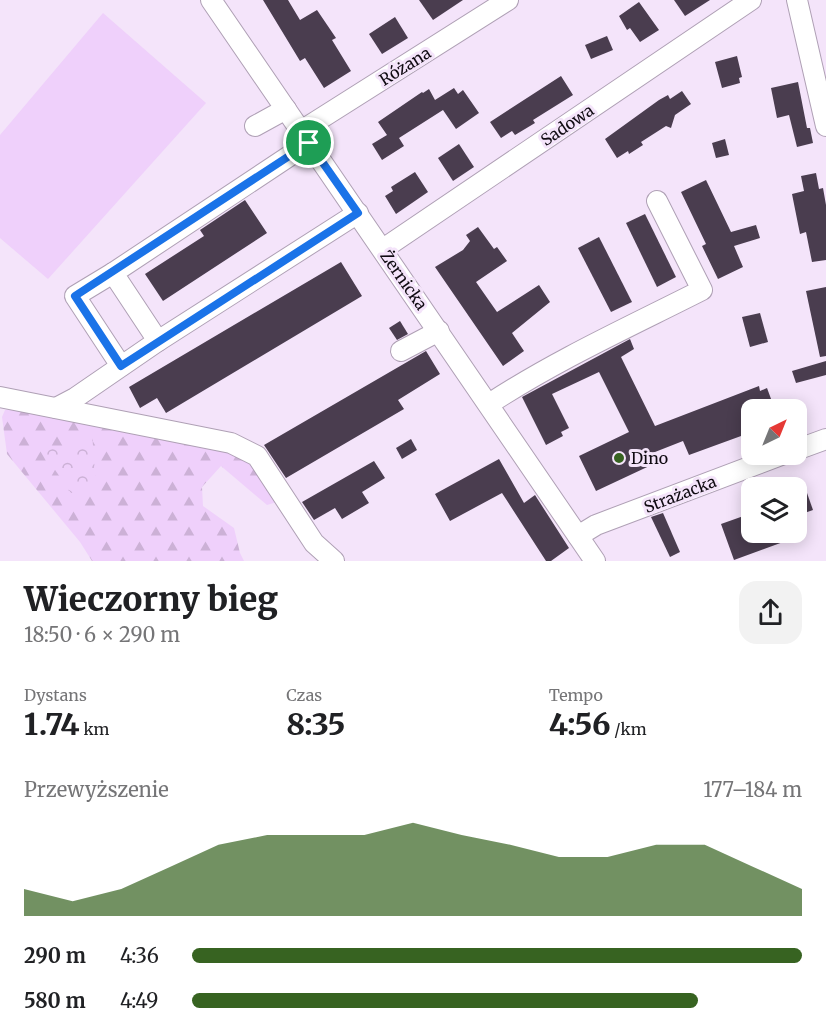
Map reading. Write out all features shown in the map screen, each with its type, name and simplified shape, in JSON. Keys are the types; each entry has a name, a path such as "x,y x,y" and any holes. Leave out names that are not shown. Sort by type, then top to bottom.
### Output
{"street":[{"name":"Żernicka","path":"212,0 595,561"},
{"name":"Różana","path":"121,366 75,296 113,273 305,137 508,0"},
{"name":"Sadowa","path":"383,249 751,0"},
{"path":"797,0 826,126"},
{"path":"255,126 286,109"},
{"path":"489,404 578,352 702,290 657,201"},
{"path":"56,408 358,213"},
{"path":"113,273 158,341"},
{"path":"401,351 439,331"},
{"path":"0,397 231,443 257,456 314,543 334,561"},
{"path":"807,446 826,439"},
{"name":"Strażacka","path":"578,536 596,525 755,465"}],"green space":[{"path":"103,13 206,103 48,279 0,238 0,135"},
{"path":"23,408 127,433 229,448 256,466 280,501 267,505 221,466 202,487 203,506 234,528 244,561 92,561 80,542 7,454 2,417 5,410"},
{"path":"92,432 96,487 71,493 42,451 62,447"}],"building":[{"path":"263,0 288,0 300,20 317,10 336,38 332,40 351,71 324,88 305,58 300,61"},
{"path":"419,0 463,0 433,20"},
{"path":"674,0 710,0 685,16"},
{"path":"639,2 659,30 640,42 630,28 627,30 619,16"},
{"path":"395,17 408,38 382,54 369,34"},
{"path":"607,36 613,50 591,59 585,45"},
{"path":"737,56 742,77 739,78 740,83 722,88 715,62"},
{"path":"561,76 573,95 533,120 535,123 515,135 512,131 501,138 490,122"},
{"path":"798,82 807,128 810,128 813,143 797,147 789,115 777,118 771,88"},
{"path":"454,88 458,94 463,90 479,113 456,129 443,110 399,138 404,146 382,160 372,144 387,135 378,122 422,92 429,89 435,100"},
{"path":"682,91 691,104 675,115 671,128 666,126 641,142 643,145 617,158 605,139 659,100 668,95 670,99"},
{"path":"725,139 729,155 716,158 712,143"},
{"path":"459,144 474,167 453,181 438,158"},
{"path":"415,172 428,192 396,214 385,196 393,191 391,187"},
{"path":"816,173 819,189 823,188 826,205 826,260 812,262 806,232 800,234 792,194 804,191 801,176"},
{"path":"706,180 731,232 756,225 760,238 734,246 743,267 718,279 702,246 706,244 681,192"},
{"path":"245,200 267,233 163,301 145,274 204,236 200,230"},
{"path":"645,214 676,277 657,287 626,223"},
{"path":"478,227 494,249 497,247 507,261 476,282 497,312 539,285 550,302 512,333 524,351 503,366 435,267 463,250 470,241 466,235"},
{"path":"599,237 632,302 611,312 578,248"},
{"path":"341,262 362,296 166,413 157,398 140,408 129,387"},
{"path":"826,287 826,356 820,357 806,291"},
{"path":"760,313 768,342 750,347 742,317"},
{"path":"400,321 408,334 397,340 389,328"},
{"path":"630,339 634,349 621,357 655,426 759,386 760,391 767,388 771,399 741,399 741,436 689,455 683,441 655,452 660,461 596,491 579,456 629,432 599,372 552,394 569,428 561,432 563,436 546,445 522,397"},
{"path":"426,351 440,374 398,400 404,409 286,478 264,445"},
{"path":"826,361 826,375 796,383 792,371"},
{"path":"411,439 417,450 402,459 396,448"},
{"path":"499,459 524,503 535,495 569,548 551,561 546,561 502,493 450,521 435,494"},
{"path":"374,461 385,478 362,492 369,503 342,519 335,508 314,520 302,502"},
{"path":"807,493 813,510 807,512"},
{"path":"663,513 680,552 670,557 651,517"},
{"path":"741,517 741,543 780,543 734,560 721,524"}],"place":[{"name":"Dino","path":"619,458"}],"route":[{"path":"309,143 358,213 121,366 75,296 309,143"}]}
